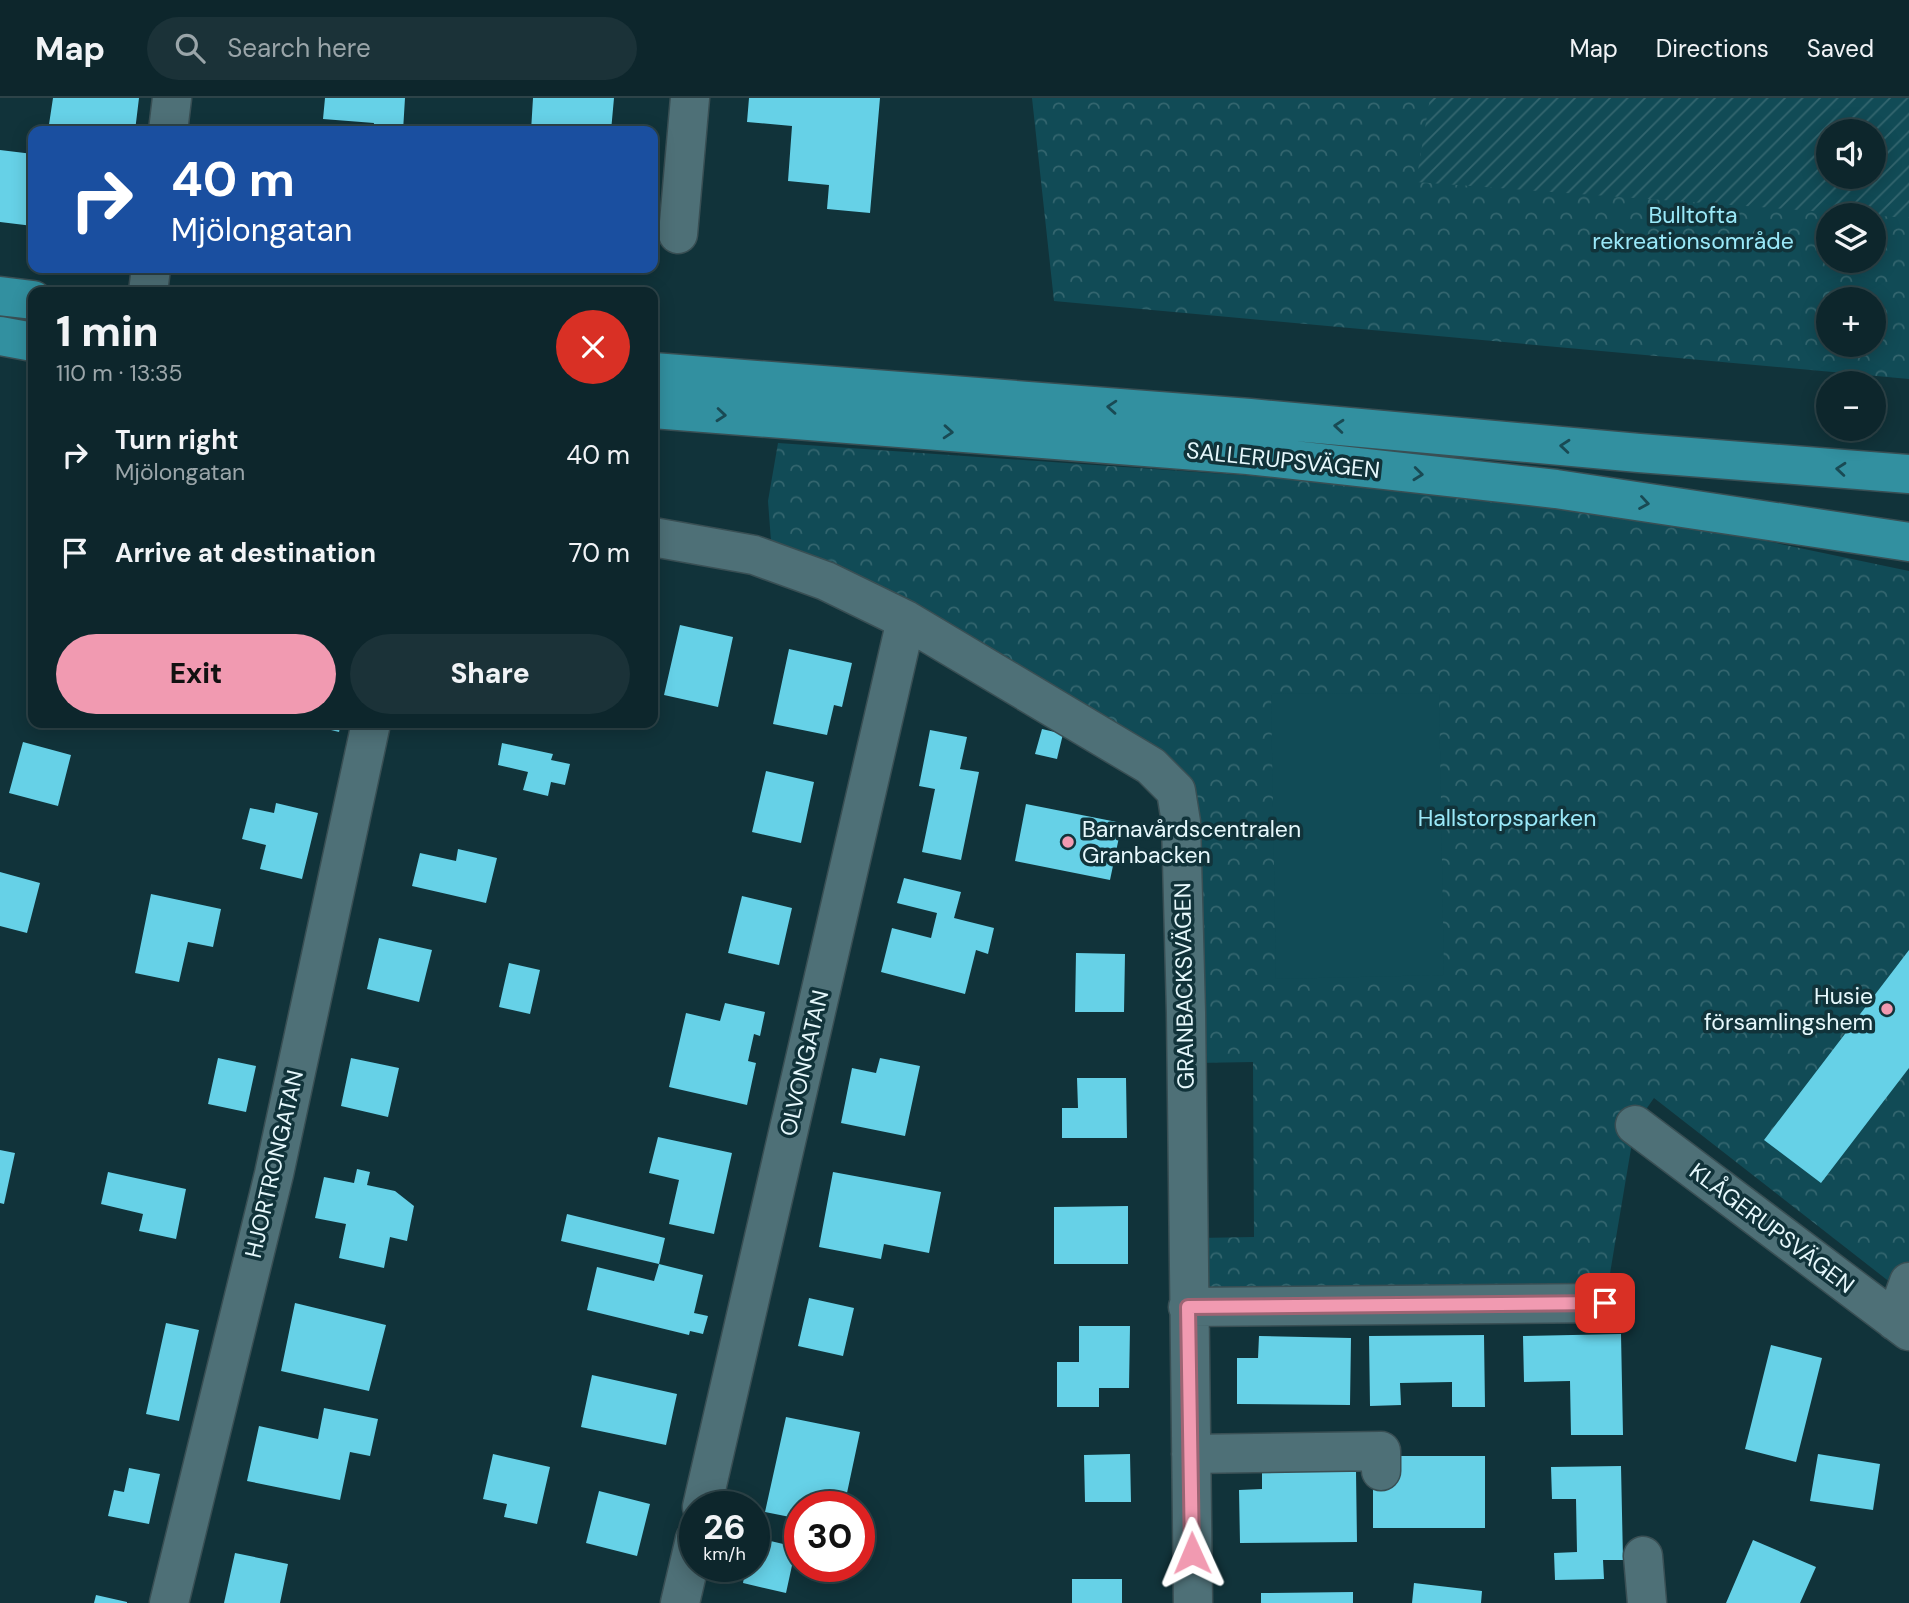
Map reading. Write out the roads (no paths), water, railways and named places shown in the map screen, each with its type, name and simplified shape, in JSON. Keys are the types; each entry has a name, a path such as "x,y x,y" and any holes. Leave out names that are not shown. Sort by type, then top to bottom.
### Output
{"main road":[{"path":"0,296 28,299"},
{"path":"0,336 28,341"},
{"name":"SALLERUPSVÄGEN","path":"658,372 1250,418 1909,474"},
{"name":"SALLERUPSVÄGEN","path":"658,409 1261,456 1556,489 1909,542"}],"street":[{"path":"169,126 172,98"},
{"path":"678,234 691,98"},
{"name":"GRANBACKSVÄGEN","path":"658,538 754,555 827,581 906,620 1152,766 1176,791 1181,822 1186,1013 1193,1603"},
{"name":"OLVONGATAN","path":"706,1491 906,620"},
{"name":"HJORTRONGATAN","path":"169,1603 274,1174 370,728"},
{"name":"KLÅGERUPSVÄGEN","path":"1636,1125 1902,1326"},
{"path":"1902,1326 1909,1282"},
{"path":"1188,1307 1605,1303"},
{"path":"1191,1454 1381,1451 1381,1471"},
{"path":"1643,1556 1647,1603"},
{"path":"680,1603 685,1582"}],"place":[{"name":"Barnavårdscentralen Granbacken","path":"1068,842"},
{"name":"Husie församlingshem","path":"1887,1009"}],"park label":[{"name":"Bulltofta rekreationsområde","path":"1693,228"},
{"name":"Hallstorpsparken","path":"1507,818"}]}
